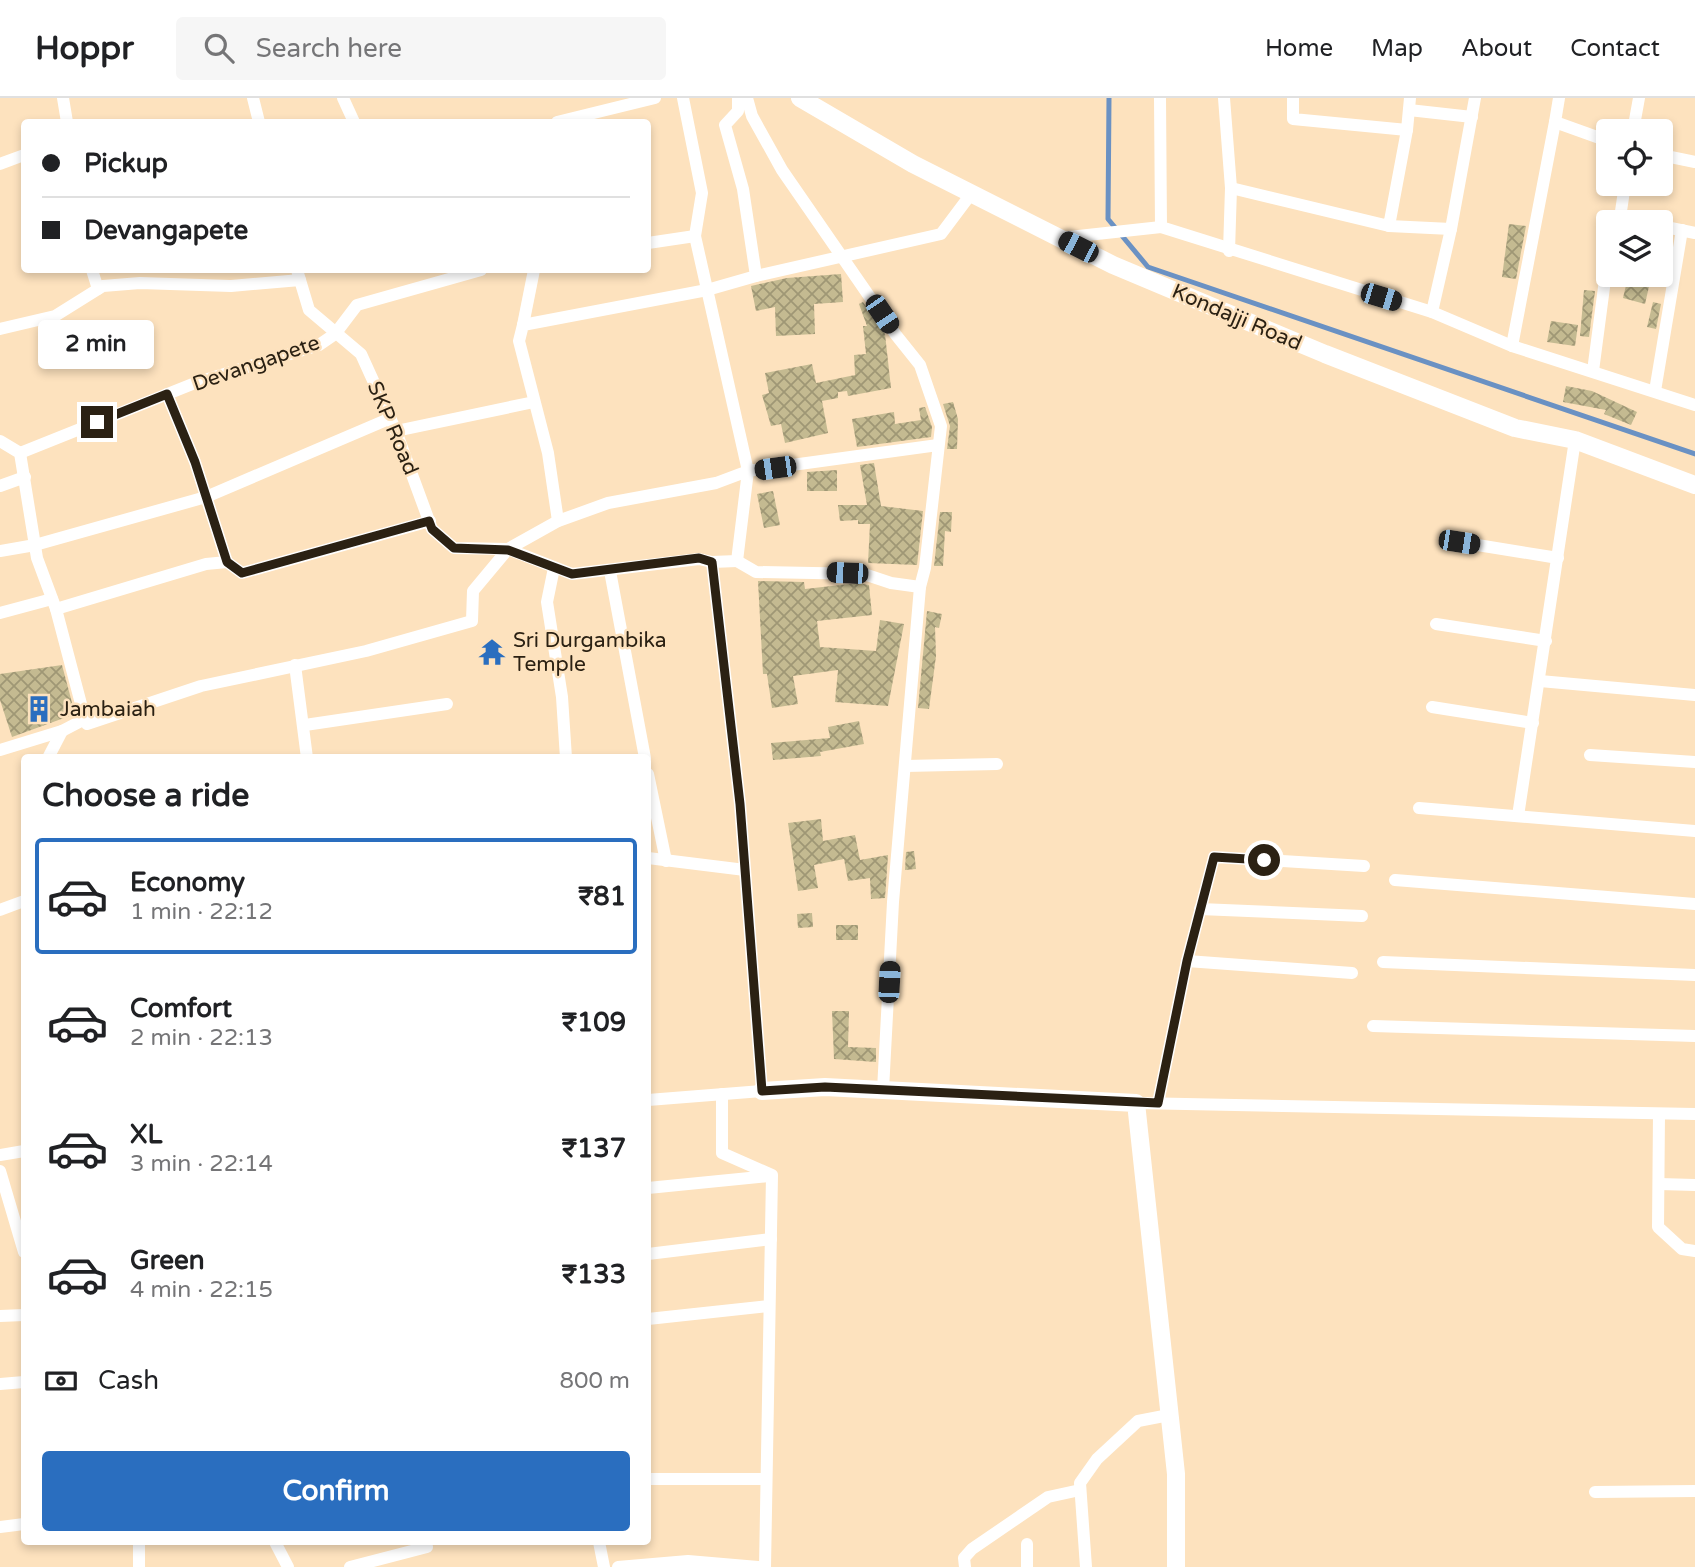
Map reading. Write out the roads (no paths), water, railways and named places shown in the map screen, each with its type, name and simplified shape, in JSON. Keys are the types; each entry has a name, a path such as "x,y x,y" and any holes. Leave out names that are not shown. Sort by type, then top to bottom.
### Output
{"street":[{"path":"63,98 66,119"},
{"path":"253,98 258,119"},
{"path":"343,98 353,119"},
{"path":"568,119 655,98"},
{"path":"683,98 702,193 695,236 748,471 737,561"},
{"path":"738,98 738,111 725,125 743,189 756,276"},
{"path":"747,98 752,116 782,170 920,365 941,426 925,568 920,587 883,1090"},
{"name":"Kondajji Road","path":"800,98 913,164 1113,265 1325,354 1516,428 1575,440 1695,485"},
{"path":"1160,98 1161,228"},
{"path":"1224,98 1231,188 1229,251"},
{"path":"1293,98 1293,119 1407,130"},
{"path":"1432,312 1451,229 1475,98"},
{"path":"1512,346 1559,98"},
{"path":"1635,119 1639,98"},
{"path":"1390,226 1410,104 1472,117"},
{"path":"1555,122 1596,137"},
{"path":"0,163 21,156"},
{"path":"1673,157 1695,162"},
{"path":"1231,188 1390,226 1451,229"},
{"path":"523,326 707,290 756,276 941,234 971,194"},
{"path":"1060,238 1161,228 1432,312 1512,346 1695,405"},
{"path":"1655,391 1689,232"},
{"path":"651,243 695,236"},
{"path":"93,273 98,289"},
{"path":"335,334 356,304 470,273"},
{"path":"533,273 519,341 548,453 558,521"},
{"path":"0,329 55,317 103,286 140,283 231,286 298,275"},
{"name":"SKP Road","path":"298,275 309,310 361,354 391,418 432,529 454,548 508,550"},
{"path":"1593,372 1604,287"},
{"name":"Devangapete","path":"20,453 167,394 319,345 335,334"},
{"path":"167,394 227,562 242,573 429,521"},
{"path":"396,431 534,402"},
{"path":"0,551 35,545 206,497 391,418"},
{"path":"1518,816 1575,440"},
{"path":"0,441 20,453 35,545 87,724 201,686 366,651 472,621 473,591 508,550 558,521 608,503 716,483 748,471 938,445"},
{"path":"0,486 25,478"},
{"path":"1459,542 1558,558"},
{"path":"508,550 572,574 699,558 712,562 737,561 756,572 864,574 891,583 920,587"},
{"path":"0,613 54,604 206,564 227,562"},
{"path":"712,562 745,870 762,1091"},
{"path":"554,568 547,602 562,697 566,754"},
{"path":"611,571 644,754"},
{"path":"1436,624 1546,641"},
{"path":"295,666 307,754"},
{"path":"1540,681 1695,695"},
{"path":"305,725 447,704"},
{"path":"1432,707 1533,723"},
{"path":"0,750 62,731 85,719"},
{"path":"50,754 62,731"},
{"path":"1590,755 1695,762"},
{"path":"905,766 997,764"},
{"path":"651,788 666,861"},
{"path":"1419,807 1695,831"},
{"path":"1158,1103 1187,961 1214,857 1364,866"},
{"path":"651,858 745,870"},
{"path":"1395,880 1695,904"},
{"path":"0,911 21,902"},
{"path":"1200,909 1362,916"},
{"path":"1187,961 1352,974"},
{"path":"1383,962 1695,975"},
{"path":"1373,1026 1695,1036"},
{"path":"651,1100 825,1087 1136,1103 1695,1114"},
{"path":"722,1094 722,1153 772,1175"},
{"path":"1136,1103 1176,1474 1177,1567"},
{"path":"1659,1114 1658,1227 1682,1249 1695,1251"},
{"path":"0,1155 21,1152"},
{"path":"0,1171 21,1242"},
{"path":"651,1188 772,1175"},
{"path":"765,1567 772,1175"},
{"path":"1659,1184 1695,1185"},
{"path":"651,1254 771,1239"},
{"path":"651,1319 769,1306"},
{"path":"0,1317 21,1315"},
{"path":"0,1384 21,1382"},
{"path":"1086,1567 1080,1483 1097,1459 1138,1421 1170,1415"},
{"path":"651,1479 766,1479"},
{"path":"965,1567 964,1558 972,1549 1048,1497 1080,1490"},
{"path":"1595,1492 1695,1491"},
{"path":"0,1527 21,1524"},
{"path":"1027,1544 1027,1567"},
{"path":"139,1545 139,1567"},
{"path":"277,1545 288,1567"},
{"path":"600,1545 604,1567"},
{"path":"350,1567 427,1547"},
{"path":"618,1567 688,1561 758,1567"}],"waterway":[{"path":"1109,98 1108,219 1148,267 1695,454"}],"place":[{"name":"Sri Durgambika Temple","path":"492,652"},
{"name":"Jambaiah","path":"39,709"}]}
